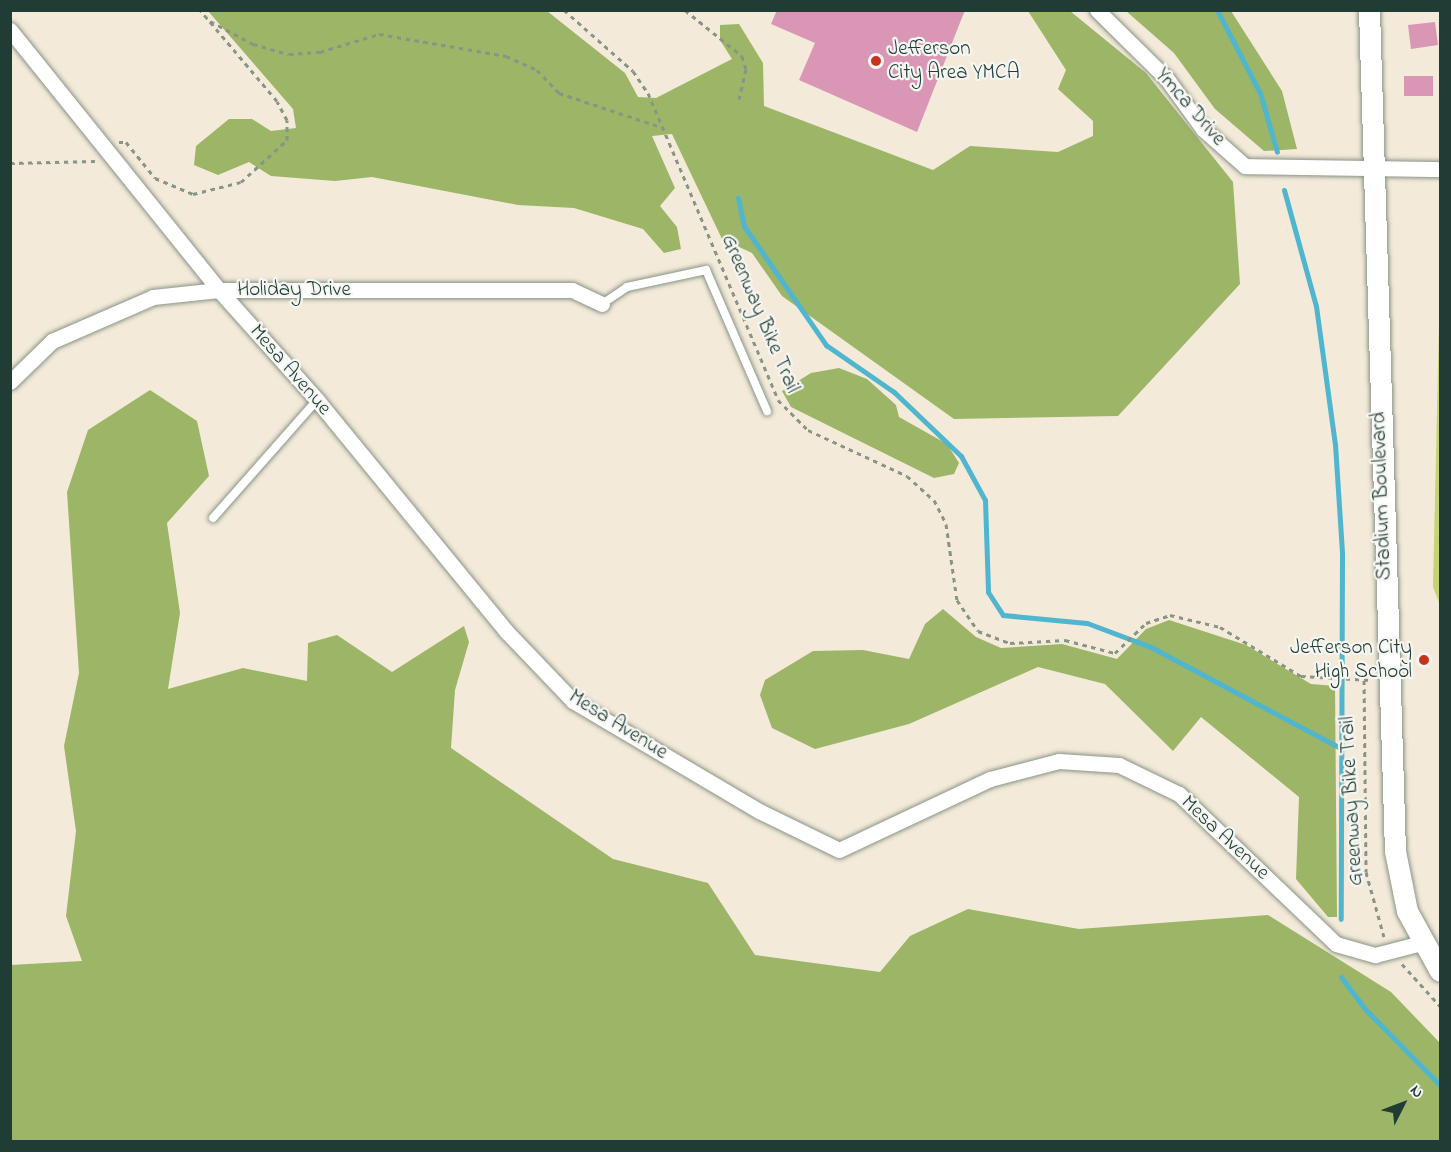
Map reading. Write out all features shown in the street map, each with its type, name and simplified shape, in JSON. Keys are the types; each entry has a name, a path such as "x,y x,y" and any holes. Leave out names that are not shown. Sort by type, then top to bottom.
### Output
{"main road":[{"name":"Stadium Boulevard","path":"1369,10 1370,169 1395,851 1407,911 1421,943 1440,971"}],"street":[{"name":"Ymca Drive","path":"1097,10 1167,79 1203,129 1245,166 1440,169"},
{"name":"Mesa Avenue","path":"10,30 109,149 219,290 317,400 507,632 573,700 759,811 838,850 990,779 1059,761 1119,765 1179,794 1335,944 1375,955 1390,953 1421,943"},
{"name":"Holiday Drive","path":"10,382 52,340 153,297 219,290 572,290 602,304"}],"lane":[{"path":"602,304 627,287 706,270 767,411"},
{"path":"213,518 317,400"}],"path":[{"path":"10,162 90,162 109,149 126,142 155,178 193,194 241,182 277,154 287,140 287,120 200,10"},
{"name":"Greenway Bike Trail","path":"564,10 637,76 662,127 778,400 808,430 922,486 944,517 953,587 970,622 988,637 1010,643 1065,640 1107,653 1122,648 1146,623 1170,615 1220,627 1301,676 1325,680 1364,680 1366,872 1390,953 1440,1006"},
{"path":"685,10 742,56 746,69 739,99"},
{"path":"208,20 253,44 289,54 320,52 379,34 506,56 537,70 560,93 662,127"}],"green space":[{"path":"208,11 547,11 625,73 638,97 656,98 732,59 720,40 720,25 739,24 763,63 764,106 933,170 970,146 1058,152 1093,136 1093,121 1058,89 1066,70 1028,11 1070,11 1146,73 1233,182 1240,284 1118,416 954,419 782,296 752,253 722,239 672,134 652,136 675,188 660,206 677,227 681,249 664,253 643,229 574,208 518,205 372,177 335,181 271,176 249,162 218,175 194,165 196,146 229,119 252,119 271,131 296,128 293,109"},
{"path":"1126,11 1231,11 1282,91 1297,149 1264,151 1215,109 1174,53"},
{"path":"1440,280 1440,605 1433,587"},
{"path":"839,368 867,379 896,405 899,417 947,444 959,463 954,474 934,478 791,407 782,391 811,373"},
{"path":"150,390 197,421 209,476 167,523 180,613 168,689 243,668 307,681 308,643 337,635 392,672 464,626 469,642 455,690 451,748 613,859 708,883 755,955 880,972 910,936 968,909 1079,929 1268,915 1391,992 1440,1043 1440,1141 11,1141 11,965 82,961 66,916 76,831 64,746 79,673 67,492 88,430"},
{"path":"943,609 976,637 1001,648 1062,644 1117,659 1146,629 1169,620 1246,645 1311,684 1335,686 1337,917 1328,917 1296,879 1299,797 1201,717 1173,751 1105,684 1038,667 909,724 815,749 772,728 760,695 765,680 813,651 863,650 909,659 925,624"}],"building":[{"name":"Jefferson City Area YMCA","path":"777,10 965,10 917,132 799,80 815,43 771,24"},
{"path":"1435,22 1438,45 1411,49 1408,25"},
{"path":"1404,76 1433,76 1433,96 1404,96"}],"waterway":[{"path":"1217,10 1260,93 1277,152"},
{"path":"1284,190 1316,306 1335,444 1342,553 1341,919"},
{"path":"738,198 744,226 826,345 894,392 961,456 985,500 988,592 1003,615 1087,623 1151,647 1340,748"},
{"path":"1341,977 1366,1010 1440,1085"}],"place":[{"name":"Jefferson City Area YMCA","path":"876,61"},
{"name":"Jefferson City High School","path":"1424,660"}]}
